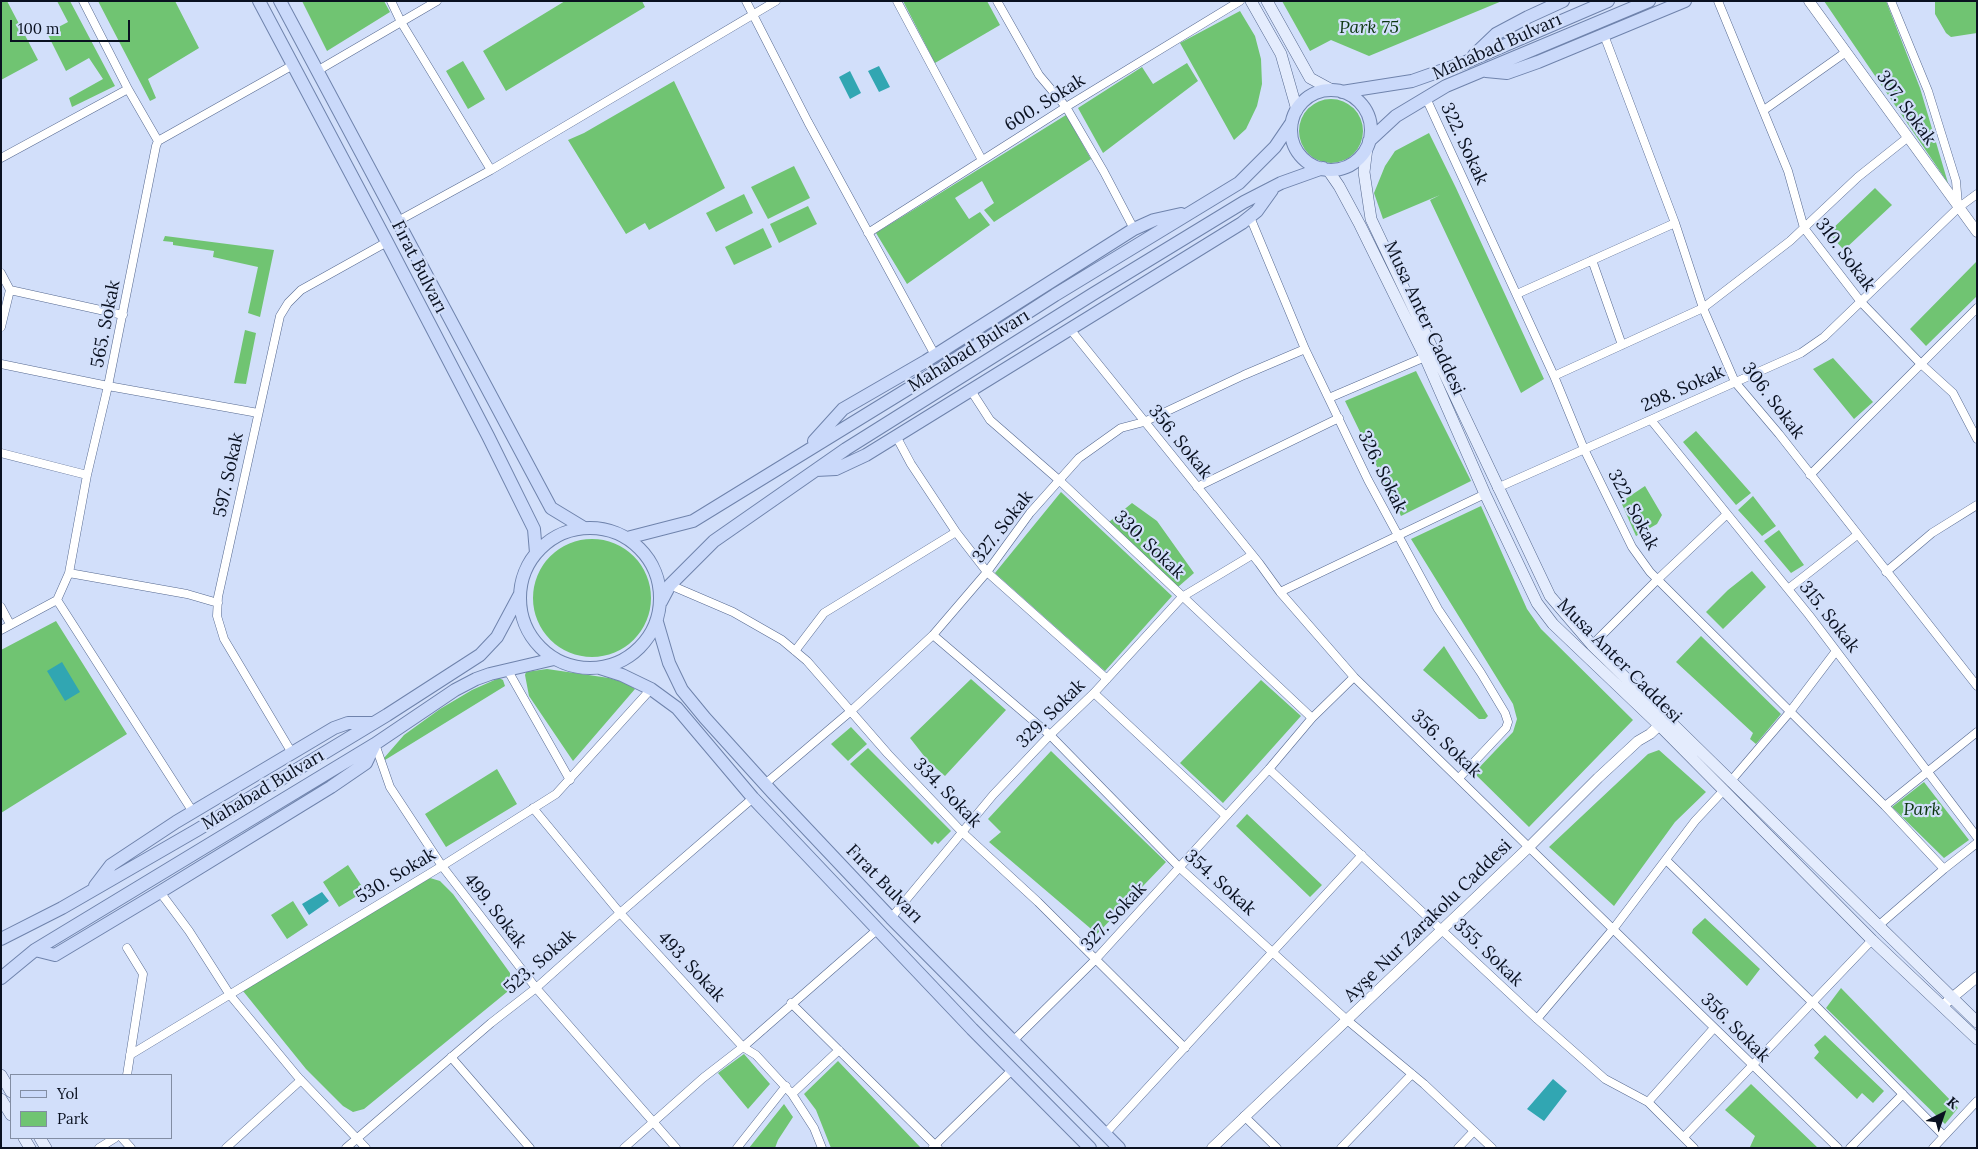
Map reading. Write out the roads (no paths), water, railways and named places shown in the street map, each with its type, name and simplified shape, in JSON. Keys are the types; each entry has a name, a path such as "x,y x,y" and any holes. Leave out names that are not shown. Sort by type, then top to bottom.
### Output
{"main road":[{"name":"Fırat Bulvarı","path":"259,1 387,242 534,529 536,553"},
{"name":"Fırat Bulvarı","path":"280,1 551,508 584,528"},
{"path":"1251,1 1281,54 1297,110"},
{"path":"1267,1 1310,78 1353,97 1362,104 1368,114 1371,125 1368,145 1360,158 1353,164 1343,168 1325,169 1315,166 1304,159 1296,148 1292,135 1292,122 1297,110 1312,95 1337,91"},
{"path":"1466,62 1496,34 1528,16 1563,1"},
{"name":"Mahabad Bulvarı","path":"1337,91 1412,80 1466,62 1608,1"},
{"name":"Mahabad Bulvarı","path":"1368,145 1396,116 1446,86 1649,1"},
{"path":"1483,71 1507,73 1685,1"},
{"name":"Mahabad Bulvarı","path":"627,538 693,521 929,376 1055,295 1239,183 1275,147 1292,122"},
{"name":"Musa Anter Caddesi","path":"1368,145 1364,172 1371,219 1550,596 1663,722 1872,940 1977,1039"},
{"name":"Mahabad Bulvarı","path":"661,602 670,585 714,540 846,449 1244,202 1274,187 1325,169"},
{"name":"Musa Anter Caddesi","path":"1325,169 1360,225 1425,357 1485,494 1536,603 1553,624 1663,722"},
{"path":"816,470 836,469 866,455 970,389 1070,329 1250,217 1257,211 1274,187"},
{"path":"803,453 843,409 935,355 1134,229 1154,220 1191,212"},
{"path":"584,528 606,530 627,538 642,550 653,565 659,583 661,602 657,622 646,642 629,658 615,665 600,668 577,667 554,659 539,647 528,631 521,613 520,594 522,579 527,566 536,553 549,540 566,532 584,528"},
{"name":"Mahabad Bulvarı","path":"1,939 90,892 197,830 373,723 480,655 497,637 520,594"},
{"name":"Fırat Bulvarı","path":"657,622 669,663 682,690 690,700 765,784 891,918 1119,1148"},
{"name":"Mahabad Bulvarı","path":"1,978 35,950 375,744 455,690 476,679 507,669 554,659"},
{"name":"Fırat Bulvarı","path":"600,668 622,675 651,689 677,708 753,798 1012,1070 1090,1148"},
{"path":"677,708 676,699 678,696 682,694 690,700"},
{"path":"90,892 111,865 193,812 334,728 348,723 373,723"},
{"path":"35,950 55,955 160,892 359,768 366,763 375,744"},
{"name":"Musa Anter Caddesi","path":"1727,787 1878,926 1977,1022"},
{"path":"1,1076 10,1090"},
{"path":"1,1099 10,1113"}],"street":[{"path":"83,1 128,89 158,141 293,65"},
{"path":"391,1 401,22 491,170"},
{"path":"317,71 437,1"},
{"path":"746,1 808,122 935,355"},
{"path":"398,221 491,170 776,1"},
{"path":"896,1 982,160"},
{"path":"997,1 1039,75 1066,107 1104,172 1134,229"},
{"name":"600. Sokak","path":"868,233 1066,107 1240,1"},
{"name":"310. Sokak","path":"1718,1 1788,171 1804,228 1861,302 1920,363 1953,393 1977,439"},
{"name":"307. Sokak","path":"1809,1 1977,232"},
{"path":"1891,1 1928,91 1956,182 1958,208"},
{"name":"306. Sokak","path":"1604,34 1675,223 1703,308 1735,382 1779,434 1977,686"},
{"path":"1764,110 1846,52"},
{"path":"1,158 128,89"},
{"name":"322. Sokak","path":"1426,98 1554,376 1584,449 1632,547 1657,580 1789,713 1885,806 1944,869"},
{"path":"1554,376 1703,308 1749,274 1804,228 1858,177 1907,138"},
{"name":"565. Sokak","path":"57,600 70,573 87,475 108,386 158,141"},
{"name":"298. Sokak","path":"1498,488 1801,353 1824,337 1958,208 1977,194"},
{"name":"326. Sokak","path":"1250,217 1305,349 1368,480 1440,612 1499,701 1508,722 1506,728 1459,778"},
{"path":"1517,294 1675,223"},
{"name":"597. Sokak","path":"292,753 224,639 217,616 218,602 280,316 288,303 301,290 387,242"},
{"path":"1592,260 1622,345"},
{"path":"1,273 10,290 1,327"},
{"path":"10,290 122,315"},
{"path":"1810,475 1977,308"},
{"name":"356. Sokak","path":"1070,329 1252,554 1280,592 1354,677 1838,1148"},
{"name":"327. Sokak","path":"765,784 851,711 933,635 987,572 1030,514 1079,458 1121,428 1144,422 1305,349"},
{"path":"1329,398 1425,357"},
{"path":"1,364 108,386 258,413"},
{"name":"330. Sokak","path":"970,389 990,420 1060,481 1312,718"},
{"path":"1197,486 1339,418"},
{"name":"315. Sokak","path":"1651,420 1788,589 1977,838"},
{"path":"896,436 911,464 956,532 987,572 1107,679"},
{"path":"1,454 87,475"},
{"path":"1280,592 1485,494"},
{"path":"1886,572 1932,533 1977,505"},
{"path":"1592,645 1657,580 1728,514"},
{"path":"795,651 824,612 956,532"},
{"path":"1788,589 1857,535"},
{"name":"329. Sokak","path":"891,918 993,795 1050,735 1094,693 1182,597 1252,554"},
{"path":"70,573 187,594 218,602"},
{"name":"334. Sokak","path":"670,585 733,612 782,640 807,661 888,754 962,832 1038,902 1185,1048"},
{"path":"1,630 57,600 193,812"},
{"path":"1,607 10,624"},
{"name":"354. Sokak","path":"933,635 1050,735 1180,868 1347,1020 1412,1074 1492,1148"},
{"path":"1537,1019 1614,928 1695,821 1727,787 1789,713 1836,651"},
{"path":"507,669 570,780"},
{"name":"327. Sokak","path":"1013,1041 1095,960 1270,769 1312,718 1354,677"},
{"name":"530. Sokak","path":"130,1055 442,866 556,794 651,689"},
{"path":"1094,693 1226,816"},
{"name":"Ayşe Nur Zarakolu Caddesi","path":"1212,1148 1529,847 1638,740 1663,722"},
{"path":"1885,806 1977,732"},
{"name":"499. Sokak","path":"375,744 390,787 442,866 536,988 676,1148"},
{"name":"355. Sokak","path":"1270,769 1537,1019 1606,1079 1648,1102 1694,1148"},
{"name":"523. Sokak","path":"346,1148 451,1057 536,988 620,912 753,798"},
{"name":"493. Sokak","path":"533,808 620,912 743,1047 756,1055 786,1086 814,1128 822,1148"},
{"path":"1878,926 1977,843"},
{"path":"1105,1134 1362,856"},
{"path":"1666,860 1813,1003 1944,1136"},
{"path":"160,892 230,995 301,1080 366,1148"},
{"path":"624,1148 878,929"},
{"path":"1684,1137 1872,940"},
{"path":"127,948 143,974 127,1074"},
{"path":"1942,1006 1977,977"},
{"path":"791,1003 936,1147 1012,1070"},
{"path":"1648,1102 1714,1028"},
{"path":"792,1094 839,1050"},
{"path":"451,1057 530,1148"},
{"path":"1341,1148 1412,1074"},
{"path":"226,1148 301,1080"},
{"path":"737,1148 786,1086"},
{"path":"1850,1148 1903,1094"},
{"path":"1933,1148 1977,1102"},
{"path":"1244,1116 1277,1148"},
{"path":"1458,1148 1474,1131"},
{"path":"100,1148 114,1139"}],"park label":[{"name":"Park 75","path":"1369,28"},
{"name":"Park","path":"1922,810"}]}
